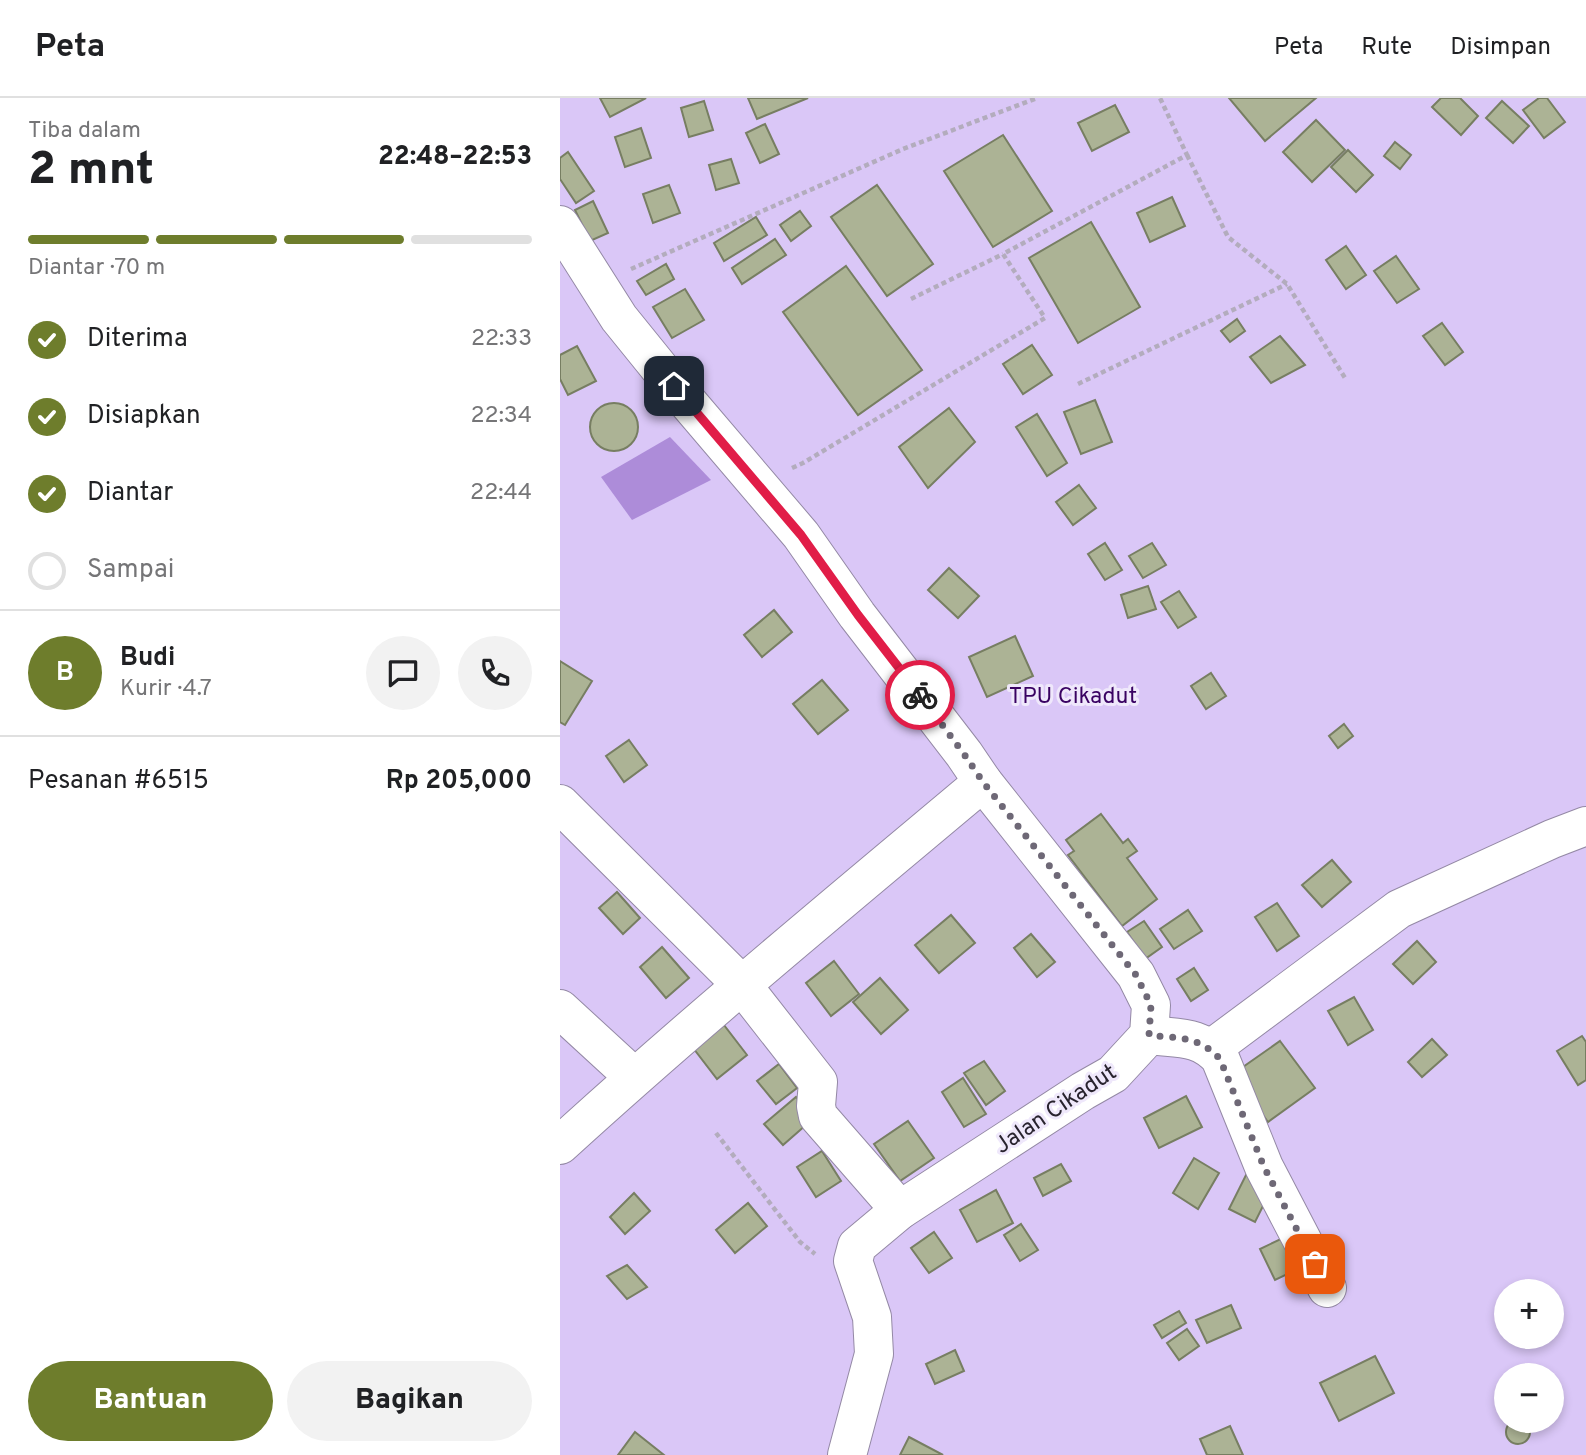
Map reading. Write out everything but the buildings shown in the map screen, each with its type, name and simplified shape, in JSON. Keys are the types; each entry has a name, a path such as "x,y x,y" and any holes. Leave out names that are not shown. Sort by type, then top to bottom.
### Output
{"street":[{"path":"560,225 619,318 801,535 983,782 1136,975 1151,1005 1149,1035 1198,1041 1220,1059 1264,1167 1328,1288"},
{"path":"560,1145 634,1077 983,782"},
{"path":"560,804 742,985 818,1082 818,1116 900,1210"},
{"path":"1211,1049 1399,909 1586,826"},
{"path":"560,1009 634,1077"},
{"name":"Jalan Cikadut","path":"853,1261 857,1246 900,1210 1113,1074 1149,1035"},
{"path":"848,1455 874,1354 872,1317 853,1261"}],"path":[{"path":"597,284 903,149 1037,98"},
{"path":"1160,98 1228,237 1287,284 1345,378"},
{"path":"911,299 1003,254 1187,155"},
{"path":"803,463 1045,318 1003,254"},
{"path":"1078,384 1287,284"},
{"path":"716,1133 800,1242 829,1260 853,1261"}],"green space":[{"name":"TPU Cikadut","path":"560,98 1586,98 1586,1455 560,1455"}],"shaded area":[{"path":"670,437 711,480 632,520 601,477"}],"way so far":[{"path":"920,695 983,782 1136,975 1151,1005 1149,1035 1198,1041 1220,1059 1264,1167 1315,1264"}],"route":[{"path":"674,386 801,535 920,695"}]}
